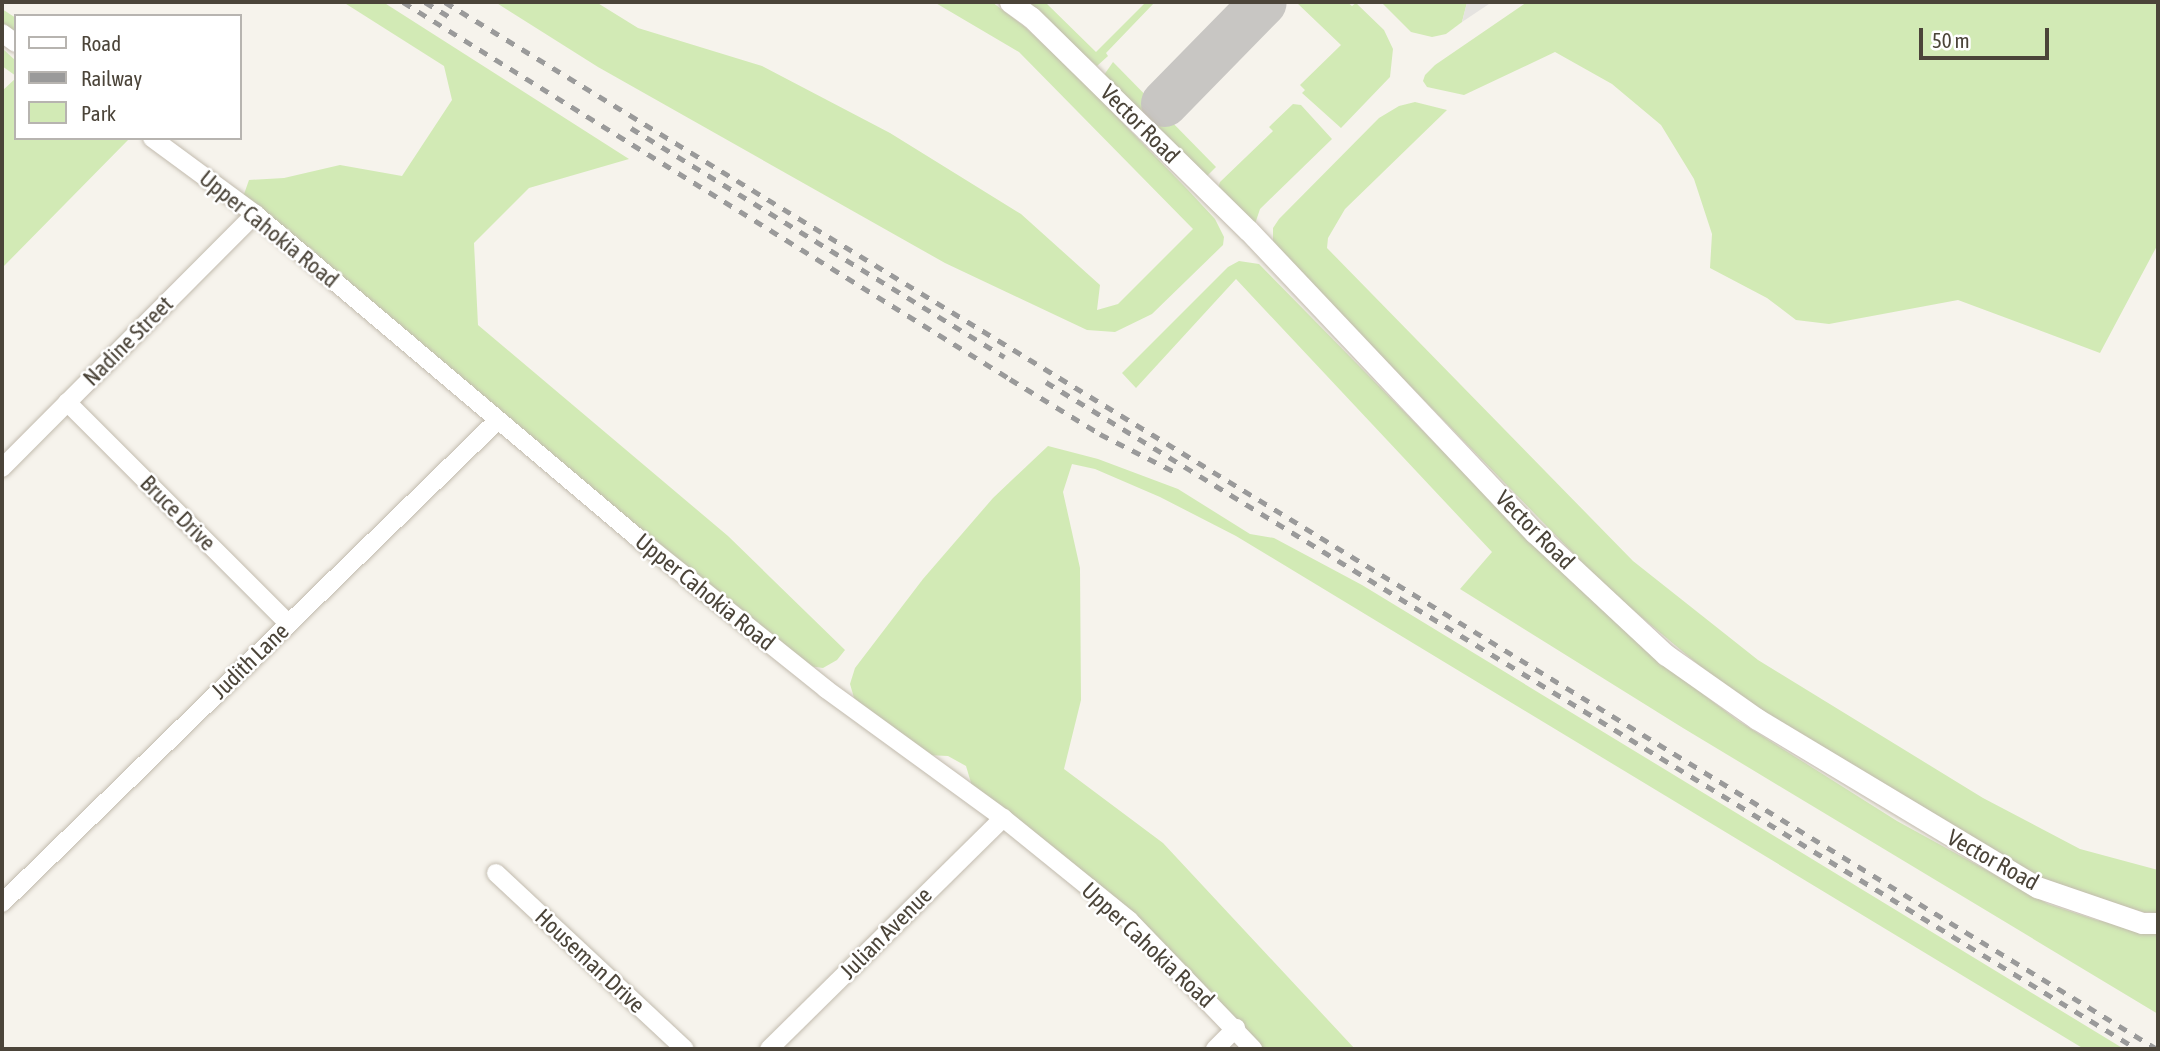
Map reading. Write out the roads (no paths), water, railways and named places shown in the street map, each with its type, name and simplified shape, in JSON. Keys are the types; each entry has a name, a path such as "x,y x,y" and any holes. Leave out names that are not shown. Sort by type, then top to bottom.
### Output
{"street":[{"name":"Vector Road","path":"1010,2 1031,17 1249,231 1535,533 1666,655 1757,719 2037,887 2142,923 2158,923"},
{"name":"Upper Cahokia Road","path":"155,140 255,214 639,539 826,689 1003,818 1129,920 1236,1028 1253,1049"},
{"name":"Nadine Street","path":"2,468 255,214"},
{"name":"Bruce Drive","path":"67,402 288,624"},
{"name":"Judith Lane","path":"2,903 498,419"},
{"name":"Julian Avenue","path":"769,1049 1003,818"},
{"name":"Houseman Drive","path":"496,873 685,1049"},
{"path":"1215,1049 1236,1028"}],"railway":[{"path":"403,2 1100,434 1175,472"},
{"path":"425,2 455,20"},
{"path":"445,2 2157,1049"},
{"path":"631,128 1004,357"},
{"path":"1046,382 2137,1049"}]}
